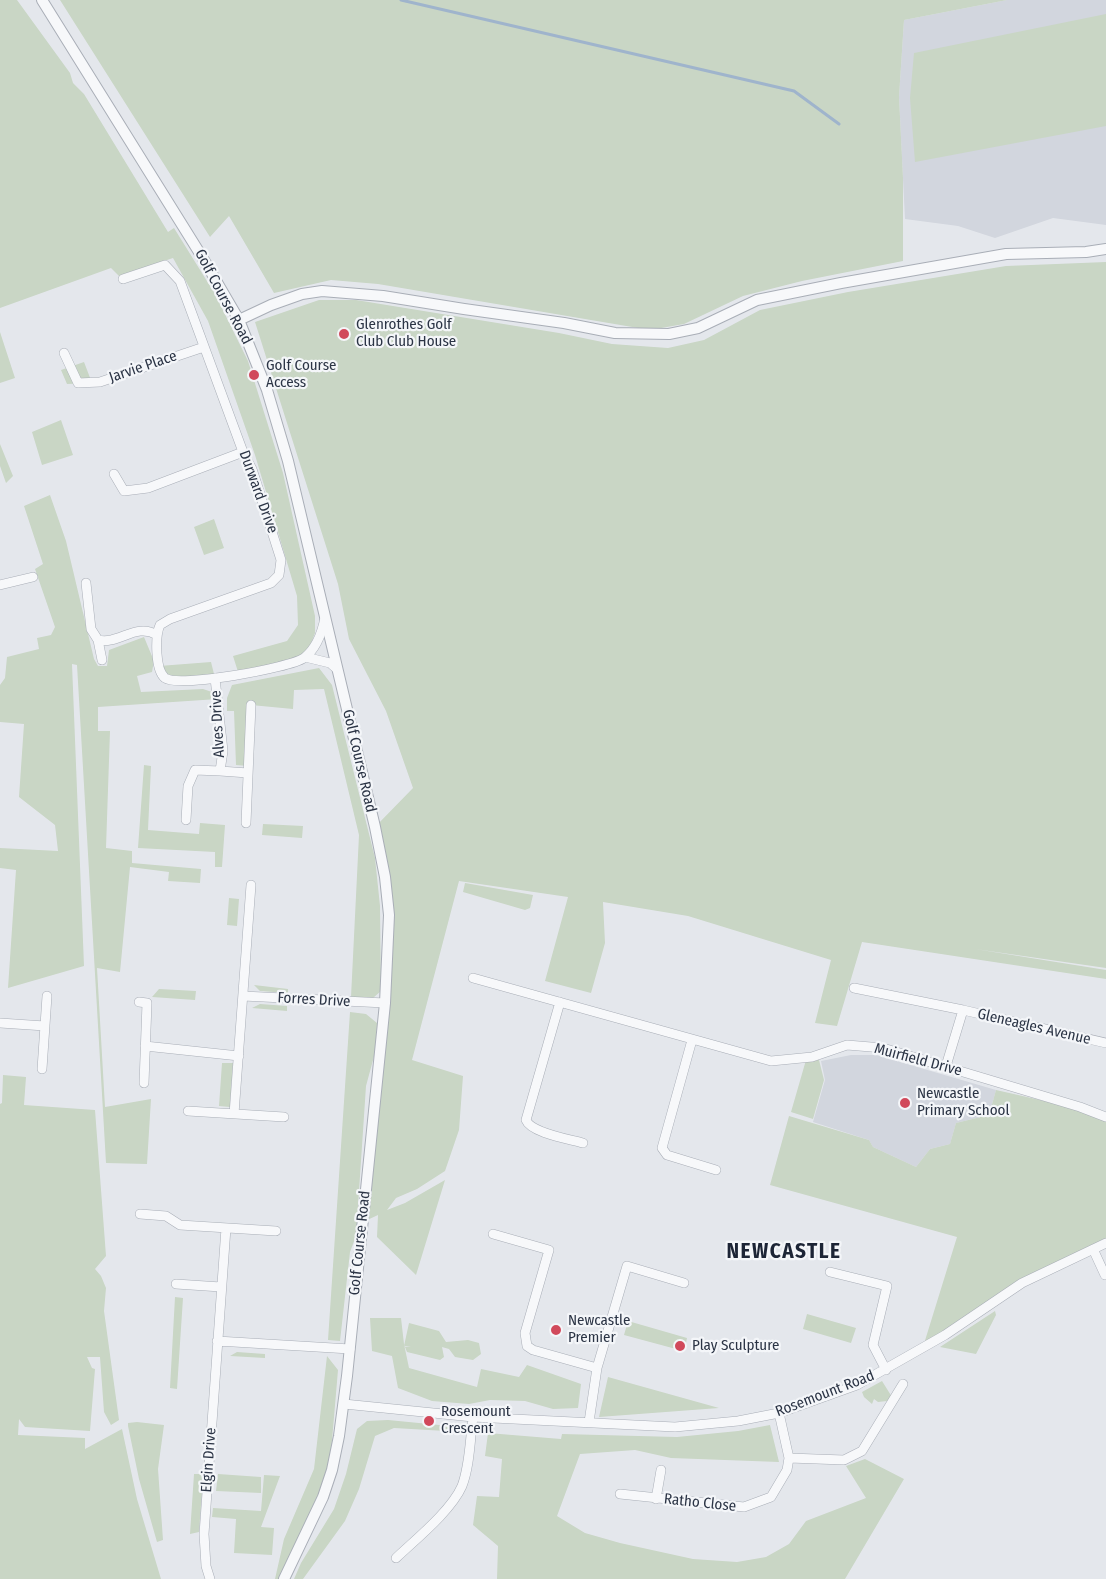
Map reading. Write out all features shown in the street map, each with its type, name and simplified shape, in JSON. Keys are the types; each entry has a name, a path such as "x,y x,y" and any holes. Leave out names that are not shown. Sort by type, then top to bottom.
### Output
{"street":[{"name":"Golf Course Road","path":"42,0 239,320 267,390 278,422 326,616 385,877 389,915 385,1003 344,1404 332,1470 323,1497 284,1579"},
{"path":"239,320 302,294 322,291 383,296 564,323 615,333 669,334 698,328 757,300 842,283 1006,254 1086,252 1106,249"},
{"name":"Durward Drive","path":"123,279 165,265 180,281 243,452 252,469 281,560 279,575 271,583 165,621 160,626 157,635"},
{"name":"Jarvie Place","path":"64,353 78,383 100,382 204,347"},
{"path":"114,474 124,491 148,488 243,452"},
{"path":"0,585 33,577"},
{"path":"86,583 92,629 98,640 102,660"},
{"path":"98,640 111,640 140,630 157,635 159,666 166,679 181,681 215,678 286,665 305,657 319,639 326,616"},
{"path":"305,657 330,663 338,669"},
{"name":"Alves Drive","path":"215,678 223,751 220,771"},
{"name":"Alves Drive","path":"246,823 251,705"},
{"name":"Alves Drive","path":"186,820 188,786 195,770 248,773"},
{"path":"234,1114 251,885"},
{"name":"Muirfield Drive","path":"473,978 692,1041 771,1061 812,1057 847,1045 883,1048 1080,1107 1106,1117"},
{"name":"Gleneagles Avenue","path":"854,988 1106,1043"},
{"path":"42,1069 47,996"},
{"name":"Forres Drive","path":"243,996 385,1003"},
{"path":"139,1002 147,1003 144,1083"},
{"path":"560,1002 526,1120 528,1125 535,1130 583,1143"},
{"name":"Gleneagles Avenue","path":"946,1066 963,1010"},
{"path":"0,1023 45,1026"},
{"path":"692,1041 662,1148 667,1155 716,1170"},
{"path":"145,1046 238,1056"},
{"path":"188,1111 284,1117"},
{"path":"140,1214 166,1216 180,1225 276,1231"},
{"name":"Elgin Drive","path":"210,1579 206,1566 204,1534 226,1228"},
{"path":"493,1234 549,1250 525,1333 528,1346 533,1350 597,1368"},
{"name":"Rosemount Road","path":"344,1404 473,1416 675,1427 738,1422 779,1413 857,1385 945,1335 1022,1283 1106,1243"},
{"path":"1093,1249 1105,1275"},
{"path":"589,1422 597,1368 627,1266 684,1283"},
{"path":"830,1272 887,1286 873,1345 886,1370"},
{"path":"176,1284 221,1287"},
{"path":"217,1341 350,1349"},
{"path":"779,1413 789,1458 844,1460 862,1451 903,1384"},
{"path":"396,1558 447,1507 461,1486 468,1459 473,1416"},
{"name":"Ratho Close","path":"620,1494 744,1507 771,1497 787,1470 789,1458"},
{"name":"Ratho Close","path":"656,1499 661,1470"}],"shaded area":[{"path":"1007,0 1106,0 1106,225 1053,218 995,238 958,226 905,219 899,97 904,20"},
{"name":"Newcastle Primary School","path":"851,1055 876,1055 996,1090 989,1115 956,1123 950,1144 930,1149 916,1167 873,1147 869,1140 813,1122 825,1080 821,1061"}],"green space":[{"path":"0,0 17,0 70,73 73,83 84,94 168,232 174,228 215,294 248,361 283,473 315,616 315,633 310,646 302,655 239,675 233,656 287,641 298,625 297,596 255,455 208,321 173,258 119,276 111,268 0,308"},
{"path":"60,0 1007,0 904,20 899,97 903,178 903,261 802,281 743,296 684,324 650,330 378,284 331,280 274,293 229,216 210,237"},
{"path":"1106,14 1106,126 915,162 910,98 914,53"},
{"path":"1106,262 1106,968 975,949 1106,970 1106,979 862,942 837,1026 815,1023 831,960 688,916 603,902 605,943 591,993 545,981 568,897 459,881 412,1060 463,1076 459,1130 445,1171 417,1189 396,1198 387,1210 405,1203 445,1180 416,1275 377,1237 378,1215 363,1222 388,950 375,827 413,788 386,711 349,639 338,584 255,322 319,300 356,300 559,333 612,344 668,348 704,340 760,310 848,292 1006,266"},
{"path":"0,332 15,378 0,383"},
{"path":"84,362 92,383 67,384 61,370"},
{"path":"61,420 73,455 42,465 32,432"},
{"path":"0,444 13,476 6,483 0,466"},
{"path":"50,495 66,541 94,659 98,666 107,666 109,650 144,637 154,661 152,672 137,676 141,692 203,689 212,692 218,699 98,707 98,731 110,731 106,848 132,851 132,863 201,869 200,883 168,881 169,872 130,867 120,972 97,968 105,1107 151,1099 147,1164 106,1163 77,665 72,664 84,966 8,988 16,870 0,868 0,848 58,851 55,825 19,797 24,724 0,722 0,685 5,678 7,657 39,649 37,638 51,635 55,627 35,569 43,564 24,506"},
{"path":"214,519 224,548 204,555 194,527"},
{"path":"211,662 215,678 173,681 159,666"},
{"path":"319,668 332,685 375,858 380,906 381,991 373,998 351,997 359,835 324,689 294,690 293,709 251,705 248,766 236,765 234,711 227,711 227,698 232,685"},
{"path":"144,765 151,766 148,830 199,834 200,823 225,825 222,867 215,867 215,852 138,848"},
{"path":"263,824 303,826 302,838 262,835"},
{"path":"465,883 533,895 530,908 525,910 463,892"},
{"path":"229,898 239,899 237,926 227,925"},
{"path":"254,985 288,989 288,993 260,991"},
{"path":"159,989 196,991 195,1000 152,997"},
{"path":"260,1004 287,1006 287,1011 252,1008"},
{"path":"350,1012 366,1014 377,1023 376,1049 366,1086 356,1236 350,1252 340,1341 328,1340"},
{"path":"816,1058 819,1060 824,1080 813,1119 791,1112 806,1060"},
{"path":"222,1063 233,1063 230,1107 219,1106"},
{"path":"3,1075 26,1077 24,1105 95,1110 106,1256 95,1269 106,1288 104,1311 119,1420 111,1425 104,1412 100,1357 87,1357 92,1368 95,1369 90,1431 25,1427 19,1419 18,1435 85,1438 85,1449 122,1429 137,1499 161,1579 0,1579 0,1104 2,1103"},
{"path":"996,1090 1102,1114 1106,1117 1106,1243 1022,1283 923,1347 957,1237 770,1185 789,1116 869,1140 873,1147 916,1167 930,1149 950,1144 956,1123 989,1115"},
{"path":"175,1297 183,1298 177,1389 170,1388"},
{"path":"995,1311 996,1315 976,1354 940,1347"},
{"path":"807,1314 856,1328 851,1343 803,1329"},
{"path":"370,1318 401,1318 409,1368 477,1387 481,1369 519,1377 527,1365 581,1384 578,1408 553,1409 525,1401 490,1400 469,1404 432,1401 398,1388 392,1356 372,1351"},
{"path":"628,1321 687,1338 686,1343 678,1341 676,1349 624,1335"},
{"path":"409,1323 439,1331 446,1342 468,1340 479,1343 481,1354 473,1360 455,1357 449,1349 442,1347 444,1357 440,1360 407,1352 405,1347 411,1347 404,1346"},
{"path":"237,1352 265,1354 265,1358 230,1356"},
{"path":"327,1356 338,1370 330,1464 315,1505 280,1579 275,1579 284,1539 314,1469"},
{"path":"608,1377 719,1408 599,1417"},
{"path":"882,1381 892,1397 887,1401 878,1402 874,1399 872,1404 862,1392"},
{"path":"388,1420 460,1427 463,1432 394,1428 375,1436 359,1489 345,1521 303,1579 294,1579 301,1563 334,1509 346,1474 357,1429 367,1421"},
{"path":"128,1423 164,1425 158,1469 163,1540 157,1542 139,1479 128,1426"},
{"path":"770,1425 779,1462 671,1458 635,1450 580,1454 557,1516 585,1533 693,1559 737,1562 766,1557 789,1544 806,1521 866,1498 846,1466 865,1459 904,1479 845,1579 497,1579 498,1546 473,1525 477,1496 499,1497 502,1459 485,1456 488,1433 561,1439 562,1434 677,1437 738,1431"},
{"path":"194,1474 200,1474 203,1479 199,1532 190,1534"},
{"path":"218,1474 261,1477 261,1493 216,1491"},
{"path":"264,1475 280,1476 261,1527 274,1528 272,1555 234,1553 236,1519 212,1517 213,1508 261,1511"}],"waterway":[{"path":"401,0 794,91 839,124"}],"place":[{"name":"Glenrothes Golf Club Club House","path":"344,334"},
{"name":"Golf Course Access","path":"254,375"},
{"name":"Newcastle Primary School","path":"905,1103"},
{"name":"Newcastle Premier","path":"556,1330"},
{"name":"Play Sculpture","path":"680,1346"},
{"name":"Rosemount Crescent","path":"429,1421"}],"district":[{"name":"NEWCASTLE","path":"784,1252"}]}
